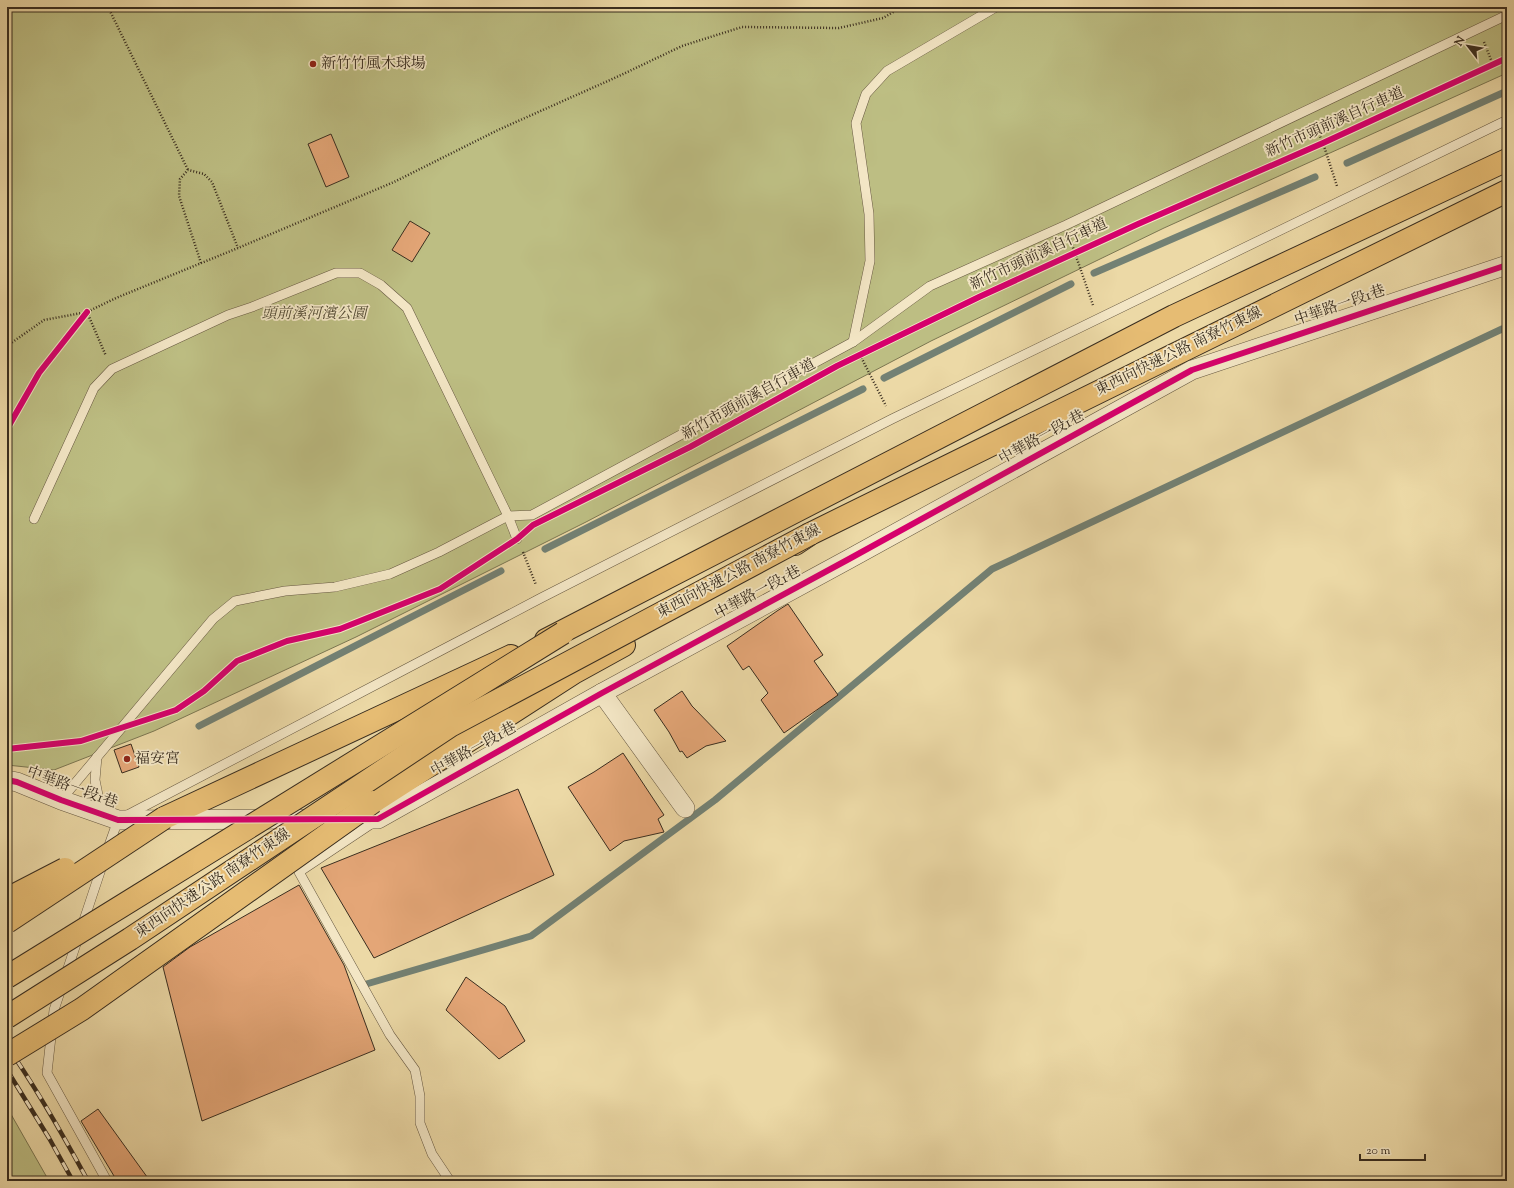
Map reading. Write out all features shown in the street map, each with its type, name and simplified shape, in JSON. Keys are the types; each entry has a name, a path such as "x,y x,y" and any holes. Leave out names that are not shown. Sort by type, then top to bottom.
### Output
{"highway":[{"name":"東西向快速公路 南寮竹東線","path":"7,977 563,632 1174,316 1507,160"},
{"name":"東西向快速公路 南寮竹東線","path":"7,1017 130,939 450,726 810,534 1507,191"},
{"path":"7,1055 82,1009 386,794 575,672 741,580 810,534"},
{"path":"7,899 164,818 563,632"},
{"path":"7,922 164,818"}],"street":[{"name":"中華路一段1巷","path":"7,780 17,782 61,800 118,820 378,819 602,693 842,563 1192,370 1507,264"},
{"path":"602,693 685,808"}],"lane":[{"path":"853,342 870,260 869,214 856,123 866,94 887,71 996,7"},
{"path":"61,800 213,619 235,601 286,591 335,587 390,574 439,552 508,516 532,515 853,342 930,286 1066,225 1507,15"},
{"path":"107,1181 47,1074 54,1010 118,820 541,598 892,419 1507,120"},
{"path":"34,519 94,388 112,369 228,315 336,274 360,273 381,285 407,308 508,516 517,539"},
{"path":"98,757 95,780 99,800 118,820"},
{"path":"378,819 299,872 390,1034 415,1070 420,1096 420,1123 432,1154 450,1181"}],"path":[{"path":"108,7 188,170 204,174 212,182 238,248"},
{"path":"7,346 44,320 87,312 116,298 394,182 498,130 682,46 742,27 839,28 883,18 902,7"},
{"path":"1478,28 1493,65"},
{"path":"1487,68 1500,62"},
{"path":"1308,110 1323,143 1342,200"},
{"path":"188,170 180,179 179,196 201,263"},
{"path":"1075,253 1097,318"},
{"path":"82,318 87,312"},
{"path":"87,312 112,369"},
{"path":"867,352 857,357 892,419"},
{"path":"517,539 541,598"}],"green space":[{"name":"頭前溪河濱公園","path":"7,7 1507,7 1507,73 1164,228 931,341 586,522 356,637 154,731 54,770 7,765"},
{"path":"8,1109 49,1181 7,1181"}],"building":[{"path":"331,134 349,177 326,187 308,144"},
{"path":"410,221 430,233 412,262 392,250"},
{"path":"788,604 823,655 814,661 838,695 784,733 761,700 768,693 749,666 743,670 727,646"},
{"path":"682,691 692,706 726,741 706,746 687,758 682,751 680,752 654,710"},
{"name":"福安宮","path":"131,744 139,767 122,773 114,750"},
{"path":"623,753 664,815 658,819 664,832 624,841 610,851 568,787"},
{"path":"518,789 554,875 374,958 321,868"},
{"path":"299,885 344,965 375,1050 202,1121 163,967 190,947"},
{"path":"466,977 505,1006 525,1041 499,1059 446,1010"},
{"path":"98,1109 150,1181 117,1181 81,1121"}],"waterway":[{"path":"1347,163 1507,91"},
{"path":"1094,273 1315,177"},
{"path":"884,378 1071,284"},
{"path":"363,985 531,936 715,800 992,569 1502,329 1507,328"},
{"path":"545,549 863,389"},
{"path":"199,726 501,571"}],"railway":[{"path":"7,1046 49,1112 88,1181"},
{"path":"7,1070 49,1138 73,1181"}],"cycle path":[{"name":"新竹市頭前溪自行車道","path":"7,749 81,741 176,710 204,691 237,661 287,641 340,629 440,589 517,539 533,525 690,447 837,366 979,297 1138,224 1323,143 1507,58"},
{"path":"7,780 17,782 61,800 118,820 378,819 602,693 1192,370 1507,265"},
{"path":"7,429 39,373 87,312"}],"place":[{"name":"新竹竹風木球場","path":"313,64"},
{"name":"福安宮","path":"127,759"}]}
